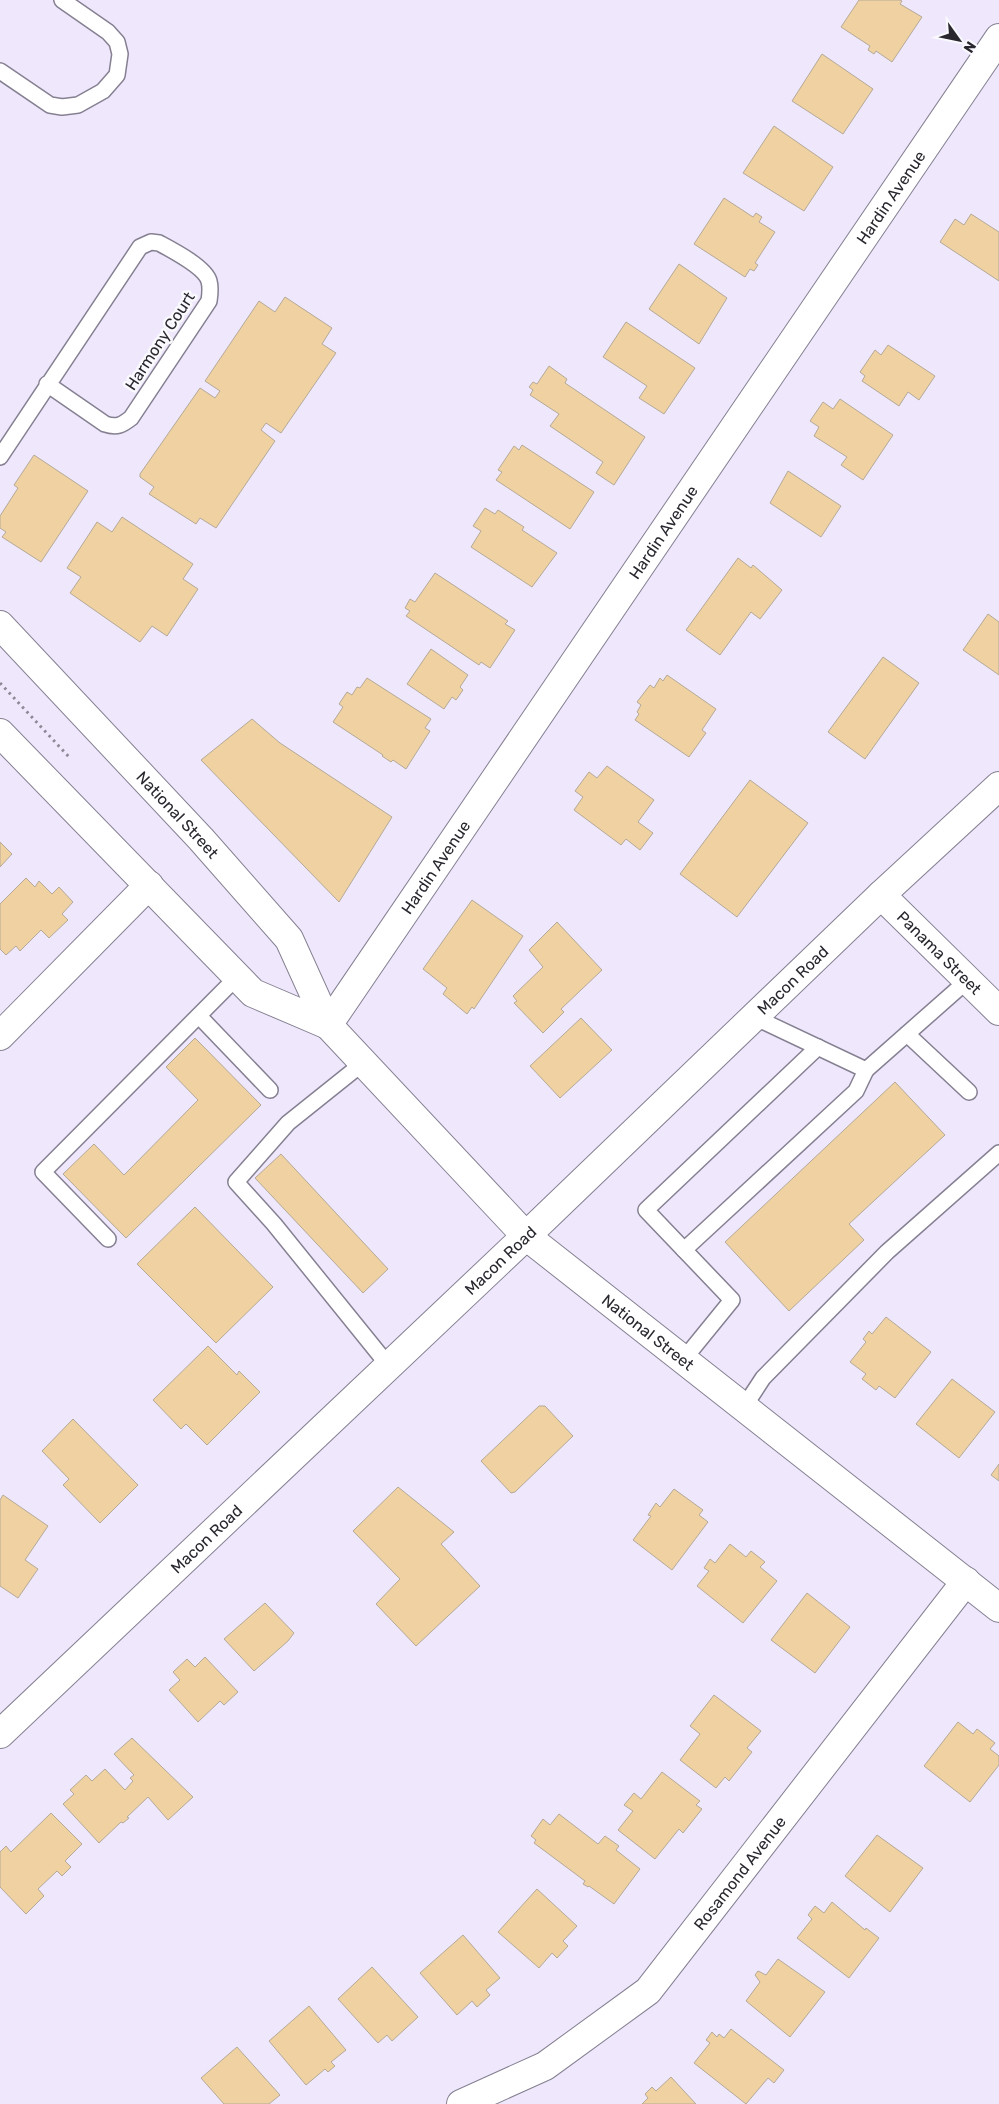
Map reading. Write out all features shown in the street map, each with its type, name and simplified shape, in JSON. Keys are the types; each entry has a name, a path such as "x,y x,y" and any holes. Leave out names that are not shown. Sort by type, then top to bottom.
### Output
{"main road":[{"name":"Hardin Avenue","path":"328,1025 999,38"},
{"name":"National Street","path":"0,625 201,839 289,939 328,1025 526,1236 999,1608"},
{"name":"National Street","path":"0,733 253,993 328,1025"},
{"name":"Macon Road","path":"0,1734 526,1236 881,895 999,786"},
{"path":"0,1036 149,884"},
{"name":"Panama Street","path":"881,895 999,1011"},
{"name":"Rosamond Avenue","path":"461,2104 545,2066 648,1991 966,1581"}],"lane":[{"path":"0,70 50,104 62,107 78,106 103,91 116,75 120,54 117,42 108,32 62,0"},
{"name":"Harmony Court","path":"0,457 47,384 134,254 145,243 159,243 204,271 209,280 211,290 209,301 131,418 114,427 105,424 47,384"},
{"path":"108,1239 43,1172 238,977"},
{"path":"684,1250 856,1091 866,1070 968,980"},
{"path":"199,1016 270,1090"},
{"path":"754,1017 866,1070"},
{"path":"908,1034 969,1092"},
{"path":"684,1359 732,1300 646,1210 818,1047"},
{"path":"363,1063 288,1123 236,1182 274,1224 388,1365"},
{"path":"744,1407 763,1378 887,1252 999,1153"}],"building":[{"path":"859,0 900,0 902,1 900,4 922,17 892,62 876,51 874,54 868,50 870,46 841,27"},
{"path":"822,54 873,89 843,134 792,101"},
{"path":"774,126 833,167 804,211 743,173"},
{"path":"724,198 753,217 756,213 762,217 759,222 775,232 755,263 758,265 754,271 750,269 745,277 694,244"},
{"path":"971,214 999,232 999,281 940,242 955,219 964,225"},
{"path":"679,264 727,298 699,344 649,309"},
{"path":"285,297 332,328 322,344 336,353 281,433 266,423 261,430 275,441 216,528 200,518 196,524 149,494 154,487 140,477 140,474 200,388 215,398 220,391 205,381 259,301 275,312"},
{"path":"626,322 695,368 664,414 639,398 647,386 603,357"},
{"path":"888,345 935,376 919,400 908,392 899,406 862,381 865,376 860,372 875,350 881,355"},
{"path":"549,366 567,379 565,383 645,437 614,485 596,473 603,462 550,426 559,414 530,395 533,390 529,387 533,382 537,384"},
{"path":"840,399 893,435 863,480 841,465 847,457 814,436 819,427 810,421 823,402 833,409"},
{"path":"522,445 594,492 570,529 496,480 502,472 498,470 514,446 519,450"},
{"path":"34,455 88,491 41,562 2,537 6,532 0,528 0,516 18,488 14,485"},
{"path":"788,471 841,506 821,537 770,503"},
{"path":"485,508 495,514 498,510 524,527 522,530 557,553 532,587 471,547 481,531 473,526"},
{"path":"122,517 193,564 183,579 198,589 167,636 152,626 140,642 70,593 81,577 67,568 97,522 112,532"},
{"path":"738,558 751,568 753,565 782,590 760,619 751,612 720,655 686,630"},
{"path":"435,573 508,621 505,624 515,630 490,668 481,662 479,665 406,616 410,611 405,608 410,599 415,602"},
{"path":"988,614 999,622 999,675 963,650"},
{"path":"431,649 468,675 460,687 463,690 456,700 452,697 444,709 407,684"},
{"path":"883,657 919,683 865,759 828,732"},
{"path":"667,675 716,709 702,730 706,733 689,757 635,720 641,705 637,702 650,685 654,688 660,678 663,681"},
{"path":"367,678 431,719 425,728 430,731 406,769 393,760 391,762 333,722 343,707 339,704 347,692 352,695 357,687 360,688"},
{"path":"252,719 280,743 392,817 339,902 201,760"},
{"path":"607,766 654,800 638,822 653,833 640,850 626,839 621,845 574,810 583,797 575,791 589,772 597,778"},
{"path":"750,780 808,823 737,917 680,874"},
{"path":"0,842 12,854 0,867"},
{"path":"26,878 35,887 39,881 52,894 59,887 73,902 62,914 68,920 49,938 41,930 20,951 16,946 6,955 0,949 0,904"},
{"path":"472,900 523,936 474,1009 472,1007 467,1014 443,994 447,988 423,969"},
{"path":"557,922 602,970 561,1009 564,1012 543,1033 514,1003 517,1001 513,996 543,967 529,950"},
{"path":"581,1018 612,1050 560,1098 530,1066"},
{"path":"195,1038 261,1105 126,1238 63,1174 94,1144 124,1175 198,1100 166,1067"},
{"path":"895,1082 945,1135 849,1224 864,1240 789,1311 725,1242"},
{"path":"281,1154 388,1269 363,1293 255,1178"},
{"path":"195,1207 273,1287 216,1343 137,1264"},
{"path":"886,1317 931,1352 895,1398 879,1386 876,1390 862,1379 866,1374 850,1362 866,1342 863,1339 869,1331 872,1334"},
{"path":"208,1346 237,1375 239,1371 260,1392 207,1445 186,1424 181,1429 153,1400"},
{"path":"952,1379 995,1412 959,1458 916,1424"},
{"path":"539,1406 545,1406 573,1436 515,1492 511,1493 481,1461"},
{"path":"73,1419 138,1485 100,1523 63,1485 69,1479 42,1451"},
{"path":"999,1464 999,1481 991,1475"},
{"path":"398,1487 454,1532 441,1544 480,1586 416,1646 376,1604 400,1579 353,1531"},
{"path":"674,1489 703,1510 699,1515 708,1522 672,1570 633,1540 651,1516 648,1515 656,1503 660,1507"},
{"path":"3,1495 48,1526 25,1560 38,1569 18,1598 0,1586 0,1500"},
{"path":"730,1544 746,1557 751,1551 765,1562 760,1567 777,1581 743,1623 697,1586 709,1571 704,1568 710,1559 715,1563"},
{"path":"807,1593 850,1627 815,1673 771,1640"},
{"path":"265,1603 294,1633 288,1641 254,1671 224,1639"},
{"path":"205,1657 238,1692 224,1705 220,1701 198,1722 169,1690 180,1680 173,1672 187,1659 195,1667"},
{"path":"714,1695 761,1731 747,1748 752,1752 729,1781 725,1777 716,1788 680,1760 700,1734 690,1726"},
{"path":"958,1722 973,1734 977,1729 995,1743 990,1749 999,1756 999,1765 970,1802 924,1766"},
{"path":"132,1738 193,1797 168,1820 148,1797 127,1817 129,1818 123,1823 121,1822 99,1843 63,1804 74,1794 70,1790 86,1775 92,1781 105,1769 125,1790 133,1781 130,1778 134,1775 114,1754"},
{"path":"662,1772 700,1801 696,1805 702,1809 683,1833 679,1829 655,1859 618,1830 633,1811 624,1805 634,1793 641,1799"},
{"path":"51,1813 82,1844 65,1861 71,1867 62,1876 57,1871 38,1889 44,1896 26,1914 0,1887 0,1852 6,1846 11,1852"},
{"path":"559,1814 598,1844 605,1836 619,1846 616,1850 640,1869 614,1904 589,1886 583,1884 585,1881 534,1843 536,1840 531,1836 543,1819 550,1825"},
{"path":"877,1835 923,1868 890,1912 845,1876"},
{"path":"537,1889 577,1926 563,1941 568,1946 557,1958 552,1953 539,1968 498,1932"},
{"path":"832,1902 865,1930 866,1928 879,1938 849,1978 797,1938 812,1919 808,1915 815,1906 824,1913"},
{"path":"463,1935 500,1978 486,1990 490,1995 477,2007 472,2001 457,2015 420,1973"},
{"path":"778,1959 825,1992 790,2037 746,2001 760,1982 755,1975 758,1971 766,1975"},
{"path":"372,1967 418,2017 392,2041 387,2035 378,2043 338,1999"},
{"path":"309,2006 346,2050 331,2062 335,2066 328,2072 325,2069 306,2085 269,2041"},
{"path":"731,2029 784,2070 774,2083 768,2078 746,2104 694,2063 710,2043 706,2040 712,2032 717,2037 719,2034 724,2038"},
{"path":"237,2047 280,2095 269,2104 224,2104 201,2078"},
{"path":"671,2077 696,2104 642,2104 648,2098 645,2094 652,2087 656,2091"}]}
